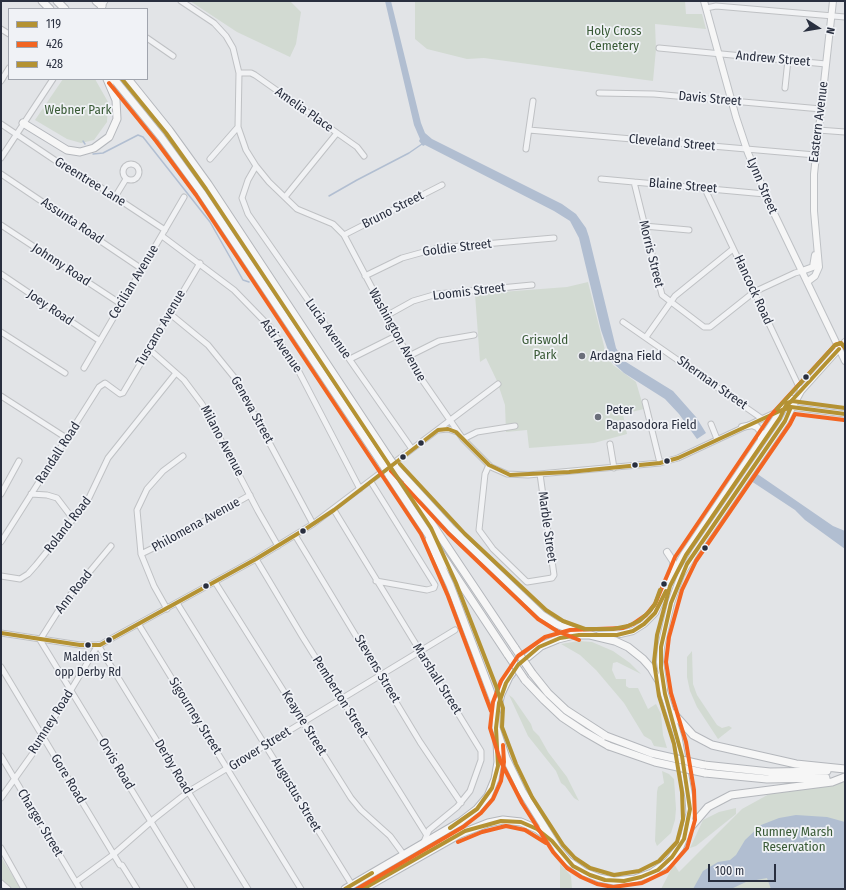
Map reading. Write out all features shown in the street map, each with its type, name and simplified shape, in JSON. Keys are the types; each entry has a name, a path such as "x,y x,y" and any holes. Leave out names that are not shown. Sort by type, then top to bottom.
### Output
{"highway":[{"path":"96,1 103,5"},
{"path":"23,123 67,150 80,152 94,148 109,137 117,119 116,100 107,80"},
{"path":"115,80 161,137 201,192 508,655 525,680 544,700 562,717 583,732 610,746 646,759 705,773 779,779 845,776"},
{"path":"129,80 175,138 212,188 515,648 548,693 566,710 606,736 651,753 704,765 770,772 804,772 845,769"},
{"path":"363,889 468,830 494,822 512,821 527,824 545,835 570,863 587,874 605,880 624,881 646,875 663,866 680,847 686,832 690,813 682,756 671,710 652,668 637,654 617,642 586,635 560,626 542,615 452,529 397,469"},
{"path":"426,531 433,550 444,570 454,594 497,709"},
{"path":"348,887 468,817 478,809 488,796 494,783 498,766 496,728 497,709 507,681 516,667 527,656 541,646 555,640 586,635"},
{"path":"671,710 690,732 712,745 796,764 845,769"},
{"path":"496,728 506,758 518,783 558,849"},
{"path":"686,832 708,807 730,795 832,782 845,776"}],"main road":[{"name":"Eastern Avenue","path":"802,271 814,266 816,244 814,191 815,155 833,1"},
{"name":"Lynn Street","path":"705,4 731,101 747,149 765,194 845,361"},
{"name":"Eastern Avenue","path":"807,282 815,276 818,269 819,259 816,244"},
{"path":"586,635 624,634 644,624 658,610 674,572 759,444 784,409 845,342"},
{"path":"665,694 660,653 671,603 678,582 691,558 785,421 791,407 801,391"},
{"path":"742,427 750,425 757,427 762,435 759,444"},
{"path":"667,552 673,561 674,572"}],"street":[{"name":"Washington Avenue","path":"182,1 210,20 224,33 235,52 239,73 238,127 246,150 256,166 285,197 302,212 333,224 344,235 407,357 463,439 489,465 498,471 510,475 540,474 660,463 678,458 761,418 791,407"},
{"path":"705,4 845,17"},
{"path":"148,39 173,56"},
{"name":"Andrew Street","path":"659,48 826,64"},
{"path":"785,88 788,60"},
{"path":"1,81 8,70"},
{"name":"Amelia Place","path":"239,73 250,73 255,75 357,147 364,156"},
{"path":"1,158 52,80"},
{"name":"Davis Street","path":"599,93 652,94 821,109"},
{"path":"526,149 533,101"},
{"name":"Greentree Lane","path":"1,124 77,175 92,181 163,233"},
{"path":"210,159 238,127"},
{"name":"Cleveland Street","path":"529,130 815,155"},
{"path":"818,130 845,132"},
{"path":"285,197 337,133"},
{"name":"Lucia Avenue","path":"256,166 243,190 242,198 247,212 411,448"},
{"name":"Assunta Road","path":"1,174 142,269"},
{"path":"115,197 126,179"},
{"name":"Blaine Street","path":"601,179 765,194"},
{"name":"Morris Street","path":"634,182 662,295 669,302 706,328 754,292"},
{"name":"Bruno Street","path":"344,235 442,185"},
{"name":"Hancock Road","path":"705,189 801,391"},
{"name":"Cecilian Avenue","path":"84,368 184,197"},
{"name":"Johnny Road","path":"1,225 121,304"},
{"path":"644,226 689,230"},
{"name":"Asti Avenue","path":"163,233 234,290 251,306 283,345 300,372 360,489"},
{"name":"Goldie Street","path":"365,276 402,258 438,248 554,238"},
{"path":"646,337 669,302 675,296 734,249"},
{"name":"Tuscano Avenue","path":"122,394 200,263"},
{"path":"754,292 802,271"},
{"name":"Joey Road","path":"1,274 100,341"},
{"name":"Loomis Street","path":"386,316 413,301 437,294 532,285"},
{"name":"Geneva Street","path":"169,313 208,345 234,377 313,524"},
{"name":"Sherman Street","path":"623,322 761,418"},
{"path":"1,332 65,373"},
{"path":"407,357 439,340 474,335"},
{"path":"350,359 396,336"},
{"name":"Milano Avenue","path":"149,349 176,373 191,389 205,408 278,546"},
{"name":"Roland Road","path":"1,576 20,579 28,574 90,497 108,458 176,373"},
{"name":"Randall Road","path":"1,542 68,439 101,384 105,383 122,394"},
{"path":"1,633 80,646 98,645 139,625 256,559 334,510 411,448 435,432 498,384"},
{"path":"1,396 68,439"},
{"path":"645,402 660,463"},
{"path":"791,407 845,414"},
{"path":"711,424 717,439"},
{"path":"463,439 476,432 515,426"},
{"path":"435,432 448,429 460,434"},
{"path":"610,444 614,468"},
{"path":"167,609 154,586 141,554 138,510 140,501 163,471 183,456"},
{"path":"1,494 19,461"},
{"name":"Marble Street","path":"489,465 485,474 479,530 493,549 524,580 528,582 552,578 554,574 540,474"},
{"path":"370,482 435,585 434,588 427,590 376,581"},
{"path":"31,494 47,495 57,498 73,519"},
{"name":"Philomena Avenue","path":"141,554 178,536 250,495"},
{"name":"Marshall Street","path":"334,510 481,751 481,760 474,783 460,803 426,834"},
{"name":"Stevens Street","path":"295,535 420,742 460,803"},
{"name":"Ann Road","path":"40,640 62,605 112,546"},
{"name":"Pemberton Street","path":"256,559 302,636 426,834"},
{"name":"Keayne Street","path":"215,582 355,802 390,836 404,855"},
{"name":"Augustus Street","path":"178,603 266,745 348,887"},
{"name":"Sigourney Street","path":"139,625 301,889"},
{"name":"Grover Street","path":"76,882 114,854 151,821 188,792 455,630"},
{"name":"Orvis Road","path":"40,640 192,889"},
{"name":"Rumney Road","path":"1,798 43,736 98,645"},
{"name":"Derby Road","path":"98,645 248,889"},
{"name":"Gore Road","path":"1,667 114,854 137,889"},
{"name":"Charger Street","path":"1,756 80,889"},
{"path":"423,844 426,834"},
{"path":"1,848 24,889"},
{"path":"1,883 8,889"}],"green space":[{"path":"190,1 290,1 301,12 296,44 290,57 237,32"},
{"name":"Holy Cross Cemetery","path":"415,1 685,1 686,14 702,14 706,29 655,24 656,49 653,81 484,58 467,59 427,49 415,39"},
{"name":"Webner Park","path":"62,80 96,80 108,102 107,122 94,140 81,143 67,139 35,120"},
{"name":"Griswold Park","path":"588,282 606,354 613,365 636,382 644,409 623,414 627,434 594,443 529,448 527,430 506,432 505,405 497,381 486,358 480,362 475,294 567,287"},
{"path":"579,641 592,642 613,651 630,663 641,674 617,662 613,663 612,670 616,679 626,679 626,686 629,688 638,688 648,709 656,704 661,714 663,735 667,748 654,746 651,740 644,736 624,703 596,670 580,655 561,644"},
{"path":"692,651 693,684 697,695 717,725 722,728 729,726 732,728 718,739 697,707 690,691 687,677 687,657"},
{"path":"509,695 513,698 548,752 567,777 579,801 574,798 561,783 556,771 528,736"},
{"path":"662,771 669,774 674,779 676,809 675,820 671,833 657,846 655,841 657,792 658,787 664,783"},
{"name":"Rumney Marsh Reservation","path":"845,782 845,889 661,889 674,864 679,872 742,809 771,793"},
{"path":"736,808 736,814 696,846 690,848 703,820 719,812"},
{"path":"1,857 21,889 10,889 1,880"},
{"path":"560,864 571,876 572,889 560,889"}],"water":[{"path":"385,1 391,1 421,123 425,133 432,139 562,204 576,214 586,228 589,237 616,348 626,362 673,391 696,417 706,433 697,439 679,414 665,399 624,373 612,362 601,330 579,238 570,221 554,211 425,145 423,146 419,141 420,139 414,125"},
{"path":"756,473 833,526 845,531 845,549 805,520 795,510 751,481"},
{"name":"Rumney Marsh Reservation","path":"796,815 827,817 845,822 845,889 771,889 767,878 746,882 731,889 693,889 703,871 718,862 730,860 736,855 745,840 761,825 779,818"}],"waterway":[{"path":"93,154 103,153 138,135 143,137 210,222 243,280 249,282"},
{"path":"329,196 409,153 422,144"}],"transit line":[{"name":"428","path":"123,80 166,133 206,189 431,528 456,583 496,686 503,708 502,727 516,764 532,797 563,845 575,858 590,868 614,875 639,871 659,861 677,842 683,819 682,792 674,744 659,696 654,662 657,635 670,586 686,555 780,418 787,403 792,401 845,408"},
{"name":"426","path":"109,83 156,141 196,195 421,534 448,596 491,711"},
{"name":"426","path":"844,420 795,414 790,424 696,561 682,590 669,637 666,662 671,693 686,742 694,790 695,820 687,848 667,871 642,883 613,887 597,884 581,877 567,868 553,852 522,803 500,760 490,728 493,702 501,681 518,656 545,637 570,630 623,628 633,624 646,615 655,604 675,557 771,415 835,345 841,343 845,348"},
{"name":"428","path":"777,409 835,345 841,343 845,348"},
{"name":"119","path":"1,633 80,645 100,645 256,559 307,528 334,510 438,430 448,429 456,432 489,465 510,475 569,472 660,463 678,458 784,409 839,349"},
{"name":"119","path":"777,412 791,407 845,414"},
{"name":"119","path":"363,889 465,831 501,821 521,822 537,829 552,841 573,866 590,875 605,880 624,881 641,877 658,870 672,857 684,839 690,809 682,756 665,694 661,668 661,647 671,603 687,564 785,421 791,407"},
{"name":"428","path":"400,464 465,534 546,610 563,621 585,629 613,629 628,626 639,621 649,612 655,604 660,590"},
{"name":"426","path":"391,471 448,533 538,619 557,631 579,640"},
{"name":"119","path":"450,828 477,809 492,788 498,766 496,728 499,703 506,683 518,665 539,647 560,638 579,635 617,635 633,631 644,624 655,613 666,591"},
{"name":"426","path":"357,889 463,827 481,813 493,799 501,781 504,762 503,745"},
{"name":"426","path":"458,842 482,832 506,826 525,830 546,843"},
{"name":"119","path":"345,889 372,873"}],"place":[{"name":"Ardagna Field","path":"582,356"},
{"name":"Peter Papasodora Field","path":"598,417"},
{"name":"Malden St opp Derby Rd","path":"88,645"}]}
